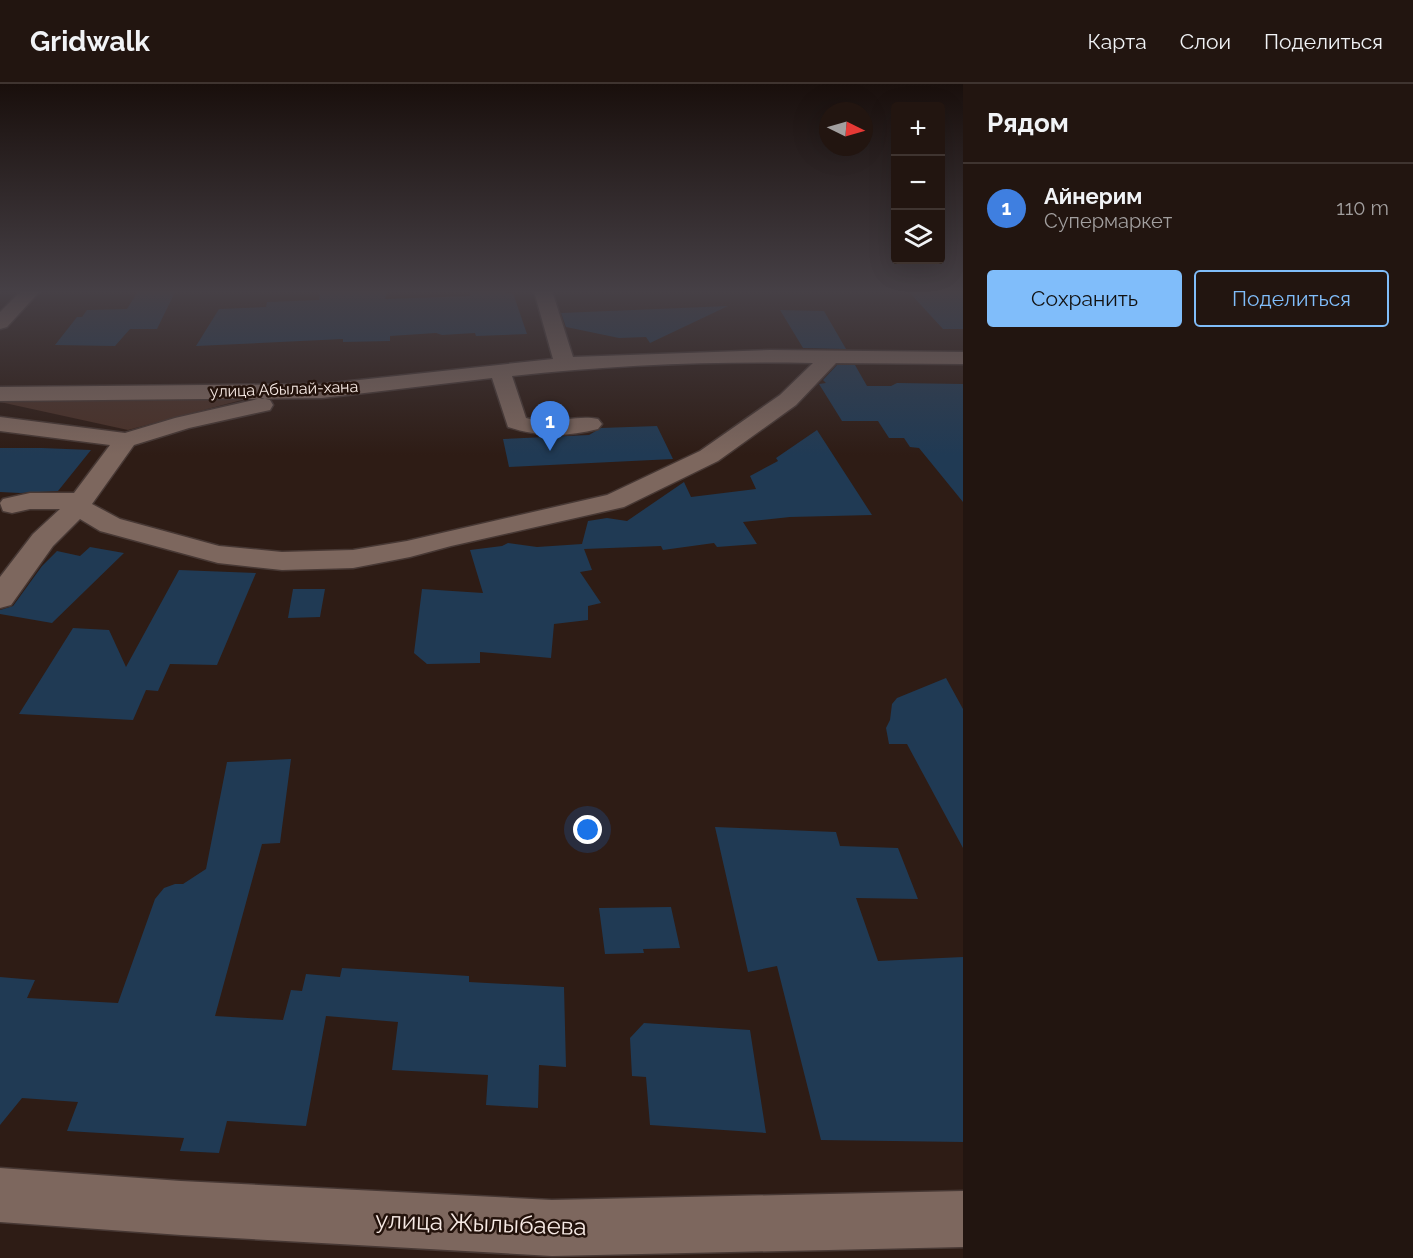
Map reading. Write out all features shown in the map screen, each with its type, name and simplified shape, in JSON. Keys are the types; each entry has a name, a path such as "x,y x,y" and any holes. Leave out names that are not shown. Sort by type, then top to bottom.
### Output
{"street":[{"path":"560,346 565,364"},
{"path":"12,505 30,501 79,504 110,525 218,554 282,561 353,559 410,549 444,539 615,501 709,456 788,400 830,357"},
{"name":"улица Абылай-хана","path":"0,394 322,391 565,364 674,358 963,358"},
{"path":"500,371 516,422 531,427 552,428 590,424"},
{"path":"0,424 126,440 183,423 322,391"},
{"path":"0,598 44,540 79,504 126,440"},
{"name":"улица Жылыбаева","path":"0,1196 552,1228 963,1219"}],"shaded area":[{"path":"257,396 128,430 0,402 0,398"}],"building":[{"path":"802,346 844,346 846,349 803,348"},
{"path":"837,365 855,365 867,386 891,386 897,383 963,384 963,502 919,448 910,447 904,438 889,438 878,421 842,421 819,384 826,383 823,380"},
{"path":"657,426 673,459 509,467 503,439 589,435 601,428"},
{"path":"817,430 872,515 790,517 743,522 757,544 717,547 714,543 663,550 661,546 584,549 592,570 580,572 601,603 588,606 588,620 554,624 551,658 480,652 480,663 427,664 414,653 422,589 483,593 470,550 502,546 508,543 537,547 582,544 588,521 607,518 627,521 684,482 691,497 756,489 750,476 778,461 776,458"},
{"path":"0,448 91,450 58,491 20,493 0,492"},
{"path":"90,547 124,553 52,623 0,614 0,610 13,606 42,566 57,551 80,556"},
{"path":"179,570 256,573 217,665 170,664 158,691 146,690 133,720 19,714 73,628 109,630 126,667"},
{"path":"293,589 325,589 320,617 288,618"},
{"path":"946,678 963,709 963,848 907,744 889,744 886,728 890,720 892,704 897,698"},
{"path":"291,759 280,843 262,844 215,1016 283,1020 291,990 302,991 306,974 340,977 342,968 469,976 469,982 564,987 566,1067 539,1065 538,1108 486,1105 488,1075 392,1070 398,1022 326,1016 306,1126 227,1121 219,1153 180,1151 184,1138 67,1131 78,1102 22,1098 0,1125 0,977 35,980 27,998 118,1003 155,899 164,888 183,884 206,869 227,762"},
{"path":"715,827 836,832 840,846 898,848 918,899 856,898 878,961 963,957 963,1142 821,1140 777,966 748,972"},
{"path":"671,907 680,948 643,949 644,953 605,954 599,908"},
{"path":"644,1023 750,1030 766,1133 650,1125 646,1077 632,1076 630,1038"}],"place":[{"name":"Айнерим","path":"550,451"}]}
